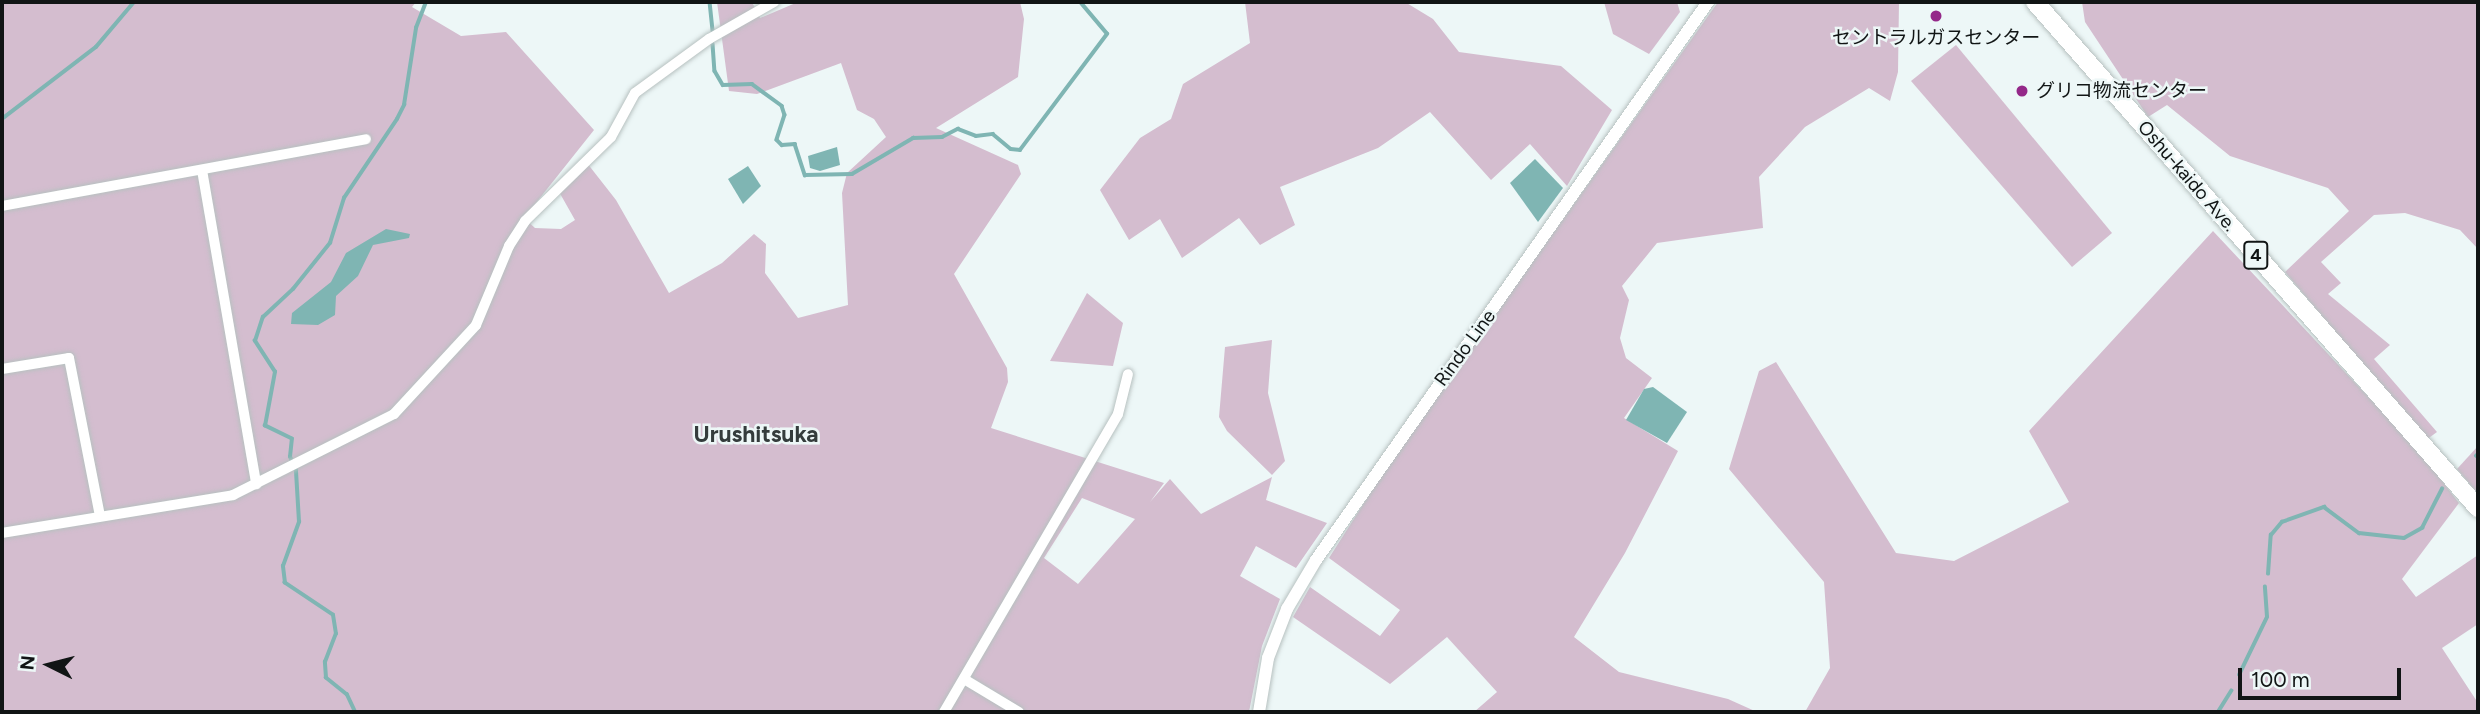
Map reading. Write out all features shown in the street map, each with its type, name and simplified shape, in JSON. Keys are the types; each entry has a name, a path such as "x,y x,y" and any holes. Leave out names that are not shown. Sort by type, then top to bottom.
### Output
{"highway":[{"name":"Oshu-kaido Ave.","path":"2035,2 2478,508"}],"street":[{"path":"2,533 233,495 344,442 407,404 476,325 509,246 525,221 611,136 630,97 709,39 774,2"},
{"name":"Rindo Line","path":"1259,712 1268,658 1287,608 1316,560 1708,2"},
{"path":"2,206 366,139"},
{"path":"202,170 256,484"},
{"path":"2,369 69,358 100,516"},
{"path":"944,712 1118,414 1128,374"},
{"path":"964,679 1018,712"}],"shaded area":[{"path":"2,2 416,2 412,7 461,36 506,32 594,130 524,218 535,228 561,229 575,220 558,190 587,163 616,200 669,293 722,263 754,234 766,244 765,273 798,318 848,305 842,193 847,173 886,137 874,119 857,110 841,63 757,94 729,91 717,2 752,2 760,18 798,2 1020,2 1024,19 1018,77 936,128 1018,165 1021,174 954,274 1007,368 1008,382 991,428 1164,483 1150,502 1170,479 1201,514 1272,477 1266,500 1327,523 1296,568 1256,546 1240,576 1280,599 1262,646 1249,712 2,712","holes":["1082,498 1135,519 1078,584 1044,558"]},
{"path":"1245,2 1405,2 1433,19 1459,52 1561,66 1612,110 1567,186 1530,144 1491,180 1430,112 1378,148 1280,187 1295,225 1260,245 1239,218 1182,258 1160,219 1129,240 1100,190 1140,138 1171,119 1183,84 1250,43"},
{"path":"1604,2 1677,2 1680,12 1649,54 1613,34"},
{"path":"1718,2 1899,2 1898,72 1890,101 1869,88 1805,127 1759,177 1763,228 1657,243 1622,286 1629,300 1620,338 1626,358 1652,378 1624,418 1678,451 1625,553 1574,637 1619,672 1728,699 1757,712 1474,712 1497,692 1447,637 1390,684 1293,617 1310,587 1380,636 1400,610 1329,558 1392,459"},
{"path":"2082,2 2478,2 2478,249 2460,230 2405,213 2374,215 2321,262 2341,283 2328,294 2390,345 2374,359 2437,432 2426,440 2285,272 2349,211 2328,188 2230,156 2167,105 2148,117 2085,22"},
{"path":"1956,45 2112,233 2072,267 1911,81"},
{"path":"2213,231 2418,450 2459,503 2402,579 2416,597 2478,555 2478,624 2442,648 2478,703 2478,712 1805,712 1830,668 1824,582 1729,469 1759,371 1776,362 1896,553 1954,561 2069,502 2029,431"},
{"path":"1087,293 1123,323 1113,366 1050,361"},
{"path":"1272,340 1268,393 1285,461 1272,475 1227,431 1219,417 1225,347"},
{"path":"2478,446 2478,494 2457,469"}],"water":[{"path":"837,147 840,165 820,171 810,168 808,156"},
{"path":"1535,159 1563,188 1538,222 1510,183"},
{"path":"748,166 761,186 743,204 728,179"},
{"path":"386,229 410,234 409,238 373,245 358,276 336,296 335,315 318,325 291,324 292,313 331,282 346,253"},
{"path":"1653,387 1687,412 1667,443 1626,420 1644,389"}],"waterway":[{"path":"2,119 96,47 134,2"},
{"path":"355,712 347,695 326,678 325,662 336,634 333,615 285,583 283,566 299,522 296,471 290,457 292,439 265,426 275,372 255,341 263,317 293,289 330,243 344,198 397,119 404,105 416,28 426,2"},
{"path":"710,2 713,32"},
{"path":"713,44 715,71 723,85 752,84 782,106 785,115 777,140 782,145 795,144 805,175 852,174 913,138 942,137 958,129 976,136 993,134 1011,149 1020,150 1107,34 1080,2"},
{"path":"2268,574 2271,535 2282,522 2324,507 2359,533 2404,538 2422,528 2442,489"},
{"path":"2239,675 2267,617 2265,587"},
{"path":"2218,712 2231,691"}],"place":[{"name":"セントラルガスセンター","path":"1936,16"},
{"name":"グリコ物流センター","path":"2022,91"}],"district":[{"name":"Urushitsuka","path":"756,434"}]}
